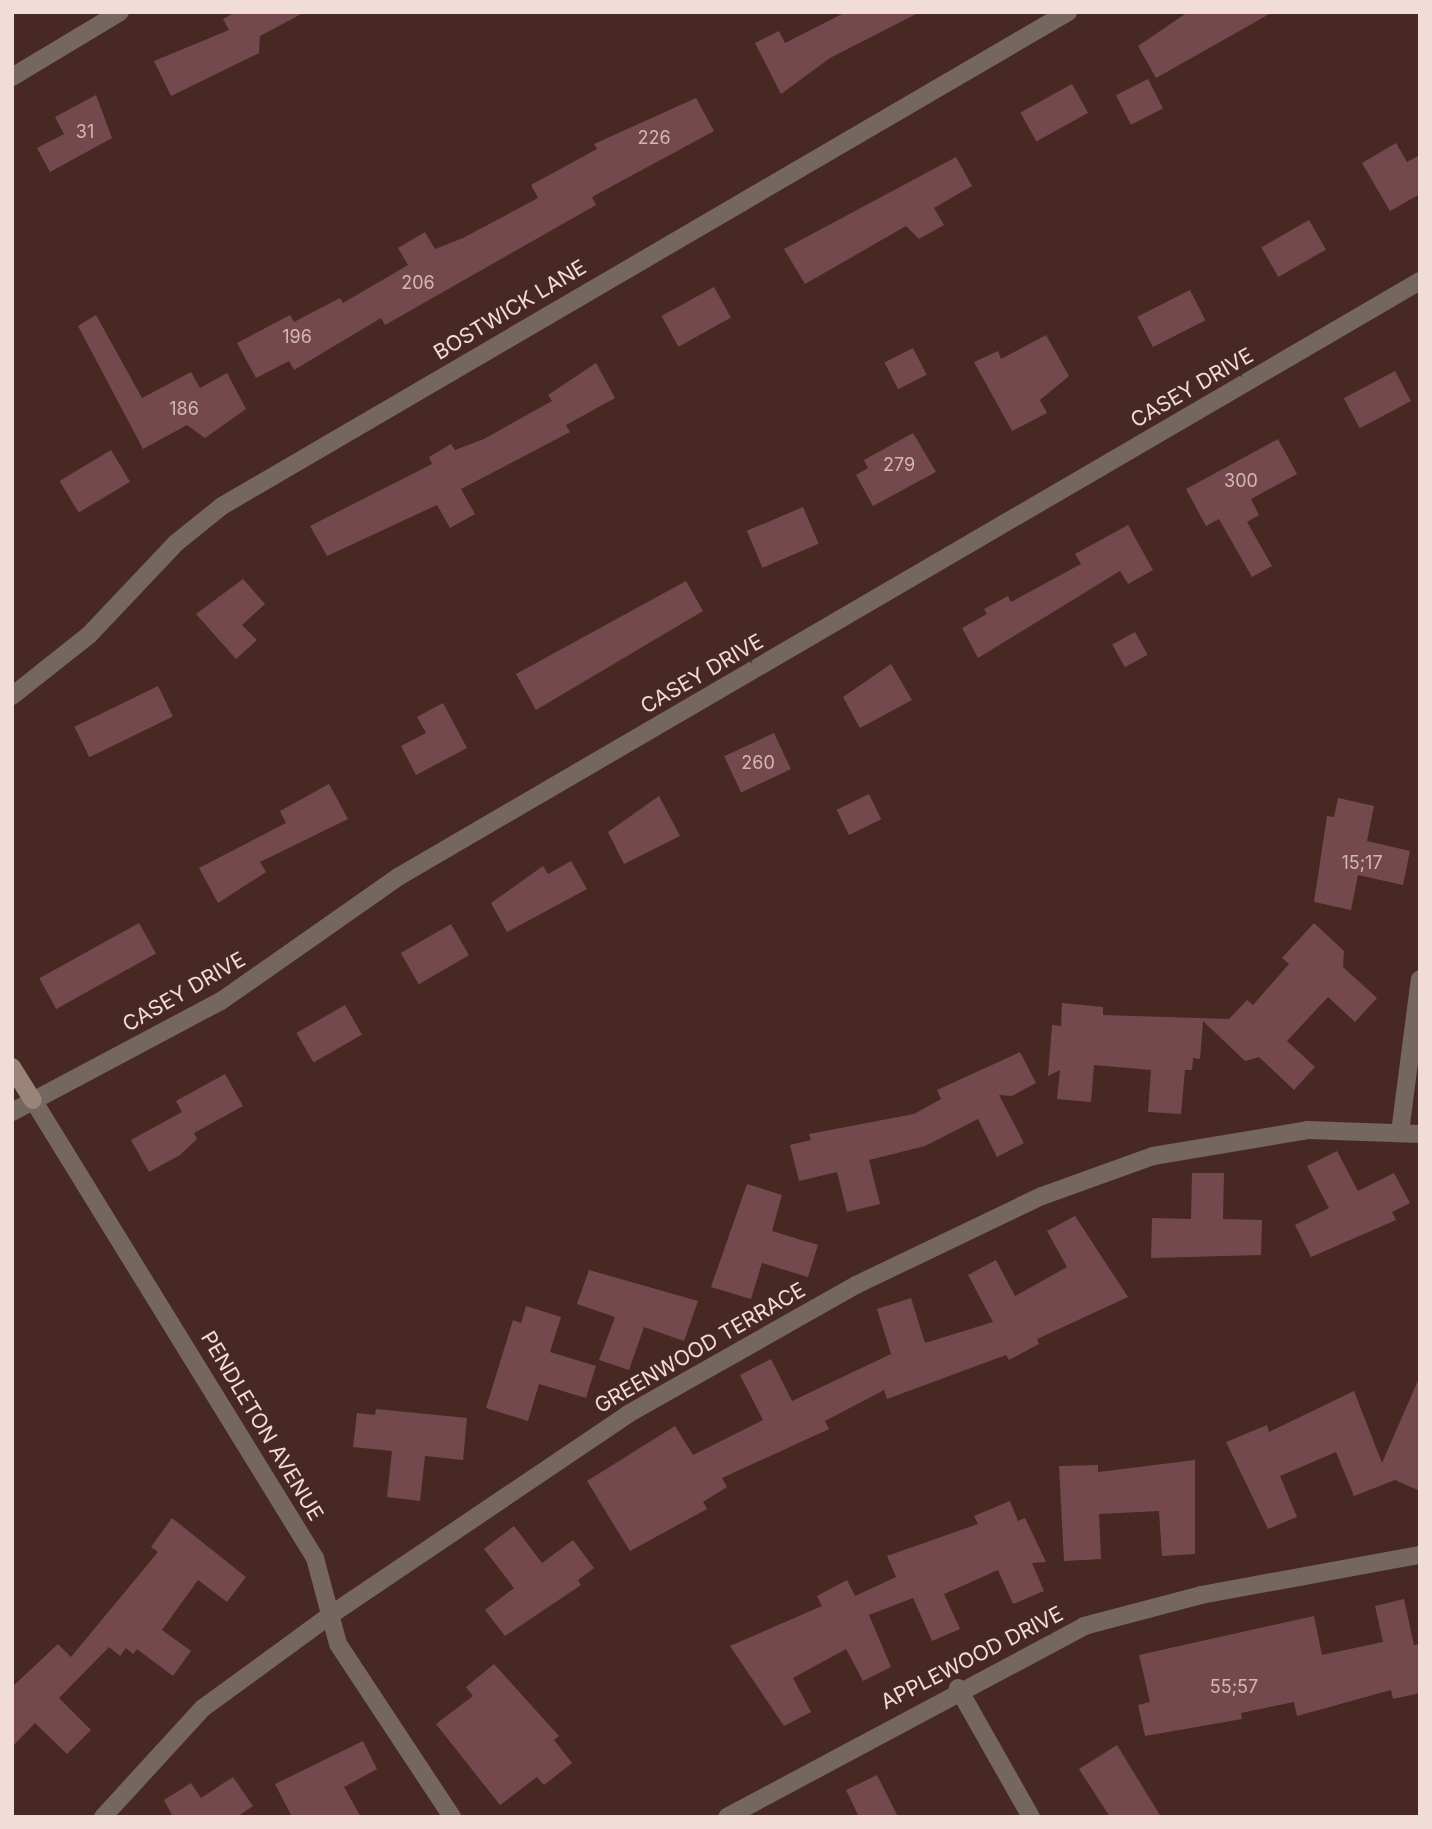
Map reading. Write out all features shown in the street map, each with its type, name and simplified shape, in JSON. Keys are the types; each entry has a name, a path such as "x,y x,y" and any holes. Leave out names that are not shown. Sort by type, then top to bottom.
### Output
{"street":[{"path":"12,77 120,12"},
{"name":"BOSTWICK LANE","path":"12,696 79,644 176,543 222,506 1068,12"},
{"name":"CASEY DRIVE","path":"12,1112 221,1001 398,877 1420,281"},
{"path":"1400,1132 1420,979"},
{"name":"PENDLETON AVENUE","path":"12,1067 315,1558 329,1616 366,1693 452,1817"},
{"name":"GREENWOOD TERRACE","path":"103,1817 203,1708 329,1616 628,1414 856,1285 998,1215 1115,1167 1188,1147 1308,1130 1420,1134"},
{"name":"APPLEWOOD DRIVE","path":"727,1817 958,1688 1084,1626 1142,1608 1420,1555"},
{"path":"958,1688 1031,1817"}],"building":[{"path":"236,12 305,12 260,36 259,53 171,96 154,61 229,30 223,19"},
{"path":"846,12 920,12 830,58 781,94 755,43 779,31 785,43"},
{"path":"1188,12 1273,12 1156,78 1138,46"},
{"path":"1148,79 1163,108 1131,125 1116,95"},
{"path":"1072,84 1088,113 1036,141 1020,113"},
{"path":"96,95 112,138 50,172 37,148 64,134 55,117"},
{"path":"696,98 714,131 592,197 596,205 385,325 381,318 294,370 289,361 256,378 237,343 290,315 294,322 340,298 343,303 408,265 398,248 425,232 435,249 463,238 538,198 531,185 597,149 594,144"},
{"path":"1396,143 1407,162 1420,155 1420,194 1390,211 1362,163"},
{"path":"956,157 972,186 934,208 944,225 919,239 906,226 805,284 784,249"},
{"path":"1309,220 1326,249 1278,277 1261,248"},
{"path":"714,287 731,318 678,347 662,316"},
{"path":"1190,290 1205,320 1153,347 1137,317"},
{"path":"96,315 142,398 191,372 200,388 227,373 246,409 205,438 187,425 143,449 78,326"},
{"path":"1046,335 1069,376 1040,400 1047,413 1012,431 974,362 998,351 1001,359"},
{"path":"913,348 927,375 898,389 884,363"},
{"path":"596,363 615,398 566,425 570,432 461,489 475,514 450,528 437,505 327,556 310,526 432,464 429,457 451,444 455,450 484,439 552,401 548,395"},
{"path":"1395,371 1411,401 1360,428 1344,398"},
{"path":"913,433 936,472 873,506 856,475 868,468 864,460"},
{"path":"1278,439 1297,474 1251,499 1259,515 1247,522 1272,566 1252,577 1219,519 1206,526 1186,489"},
{"path":"111,450 130,482 79,513 60,481"},
{"path":"803,507 819,544 762,568 747,531"},
{"path":"1128,525 1153,570 1128,584 1120,571 978,658 962,628 987,614 984,609 1008,596 1011,602 1081,564 1075,554"},
{"path":"243,579 265,604 242,625 257,640 236,659 196,614"},
{"path":"686,581 703,611 536,710 516,674"},
{"path":"1135,632 1148,655 1125,667 1112,645"},
{"path":"891,664 912,700 860,728 843,697"},
{"path":"158,686 173,717 89,757 74,727"},
{"path":"443,703 467,748 416,775 401,746 426,733 417,717"},
{"path":"774,733 791,769 741,792 724,756"},
{"path":"329,784 348,819 260,862 266,872 218,903 199,868 286,823 280,811"},
{"path":"869,794 881,819 849,835 837,810"},
{"path":"659,796 680,836 624,864 608,832"},
{"path":"1338,798 1374,806 1367,841 1410,851 1403,885 1358,875 1351,910 1314,902 1327,816 1334,817"},
{"path":"571,861 587,889 507,932 491,903 543,866 548,874"},
{"path":"139,923 156,954 56,1009 39,978"},
{"path":"1314,923 1344,951 1343,967 1377,998 1355,1022 1328,997 1287,1041 1315,1067 1294,1090 1259,1057 1245,1061 1203,1021 1200,1059 1193,1058 1192,1070 1185,1070 1181,1114 1148,1112 1151,1070 1094,1065 1091,1102 1057,1099 1060,1070 1048,1076 1052,1025 1061,1026 1062,1003 1103,1007 1103,1015 1229,1019 1247,1000 1253,1005 1289,964 1282,958"},
{"path":"451,924 469,955 419,984 401,953"},
{"path":"345,1005 362,1034 314,1062 297,1033"},
{"path":"1020,1052 1036,1083 1012,1096 999,1095 1024,1143 997,1157 978,1119 925,1146 869,1160 880,1204 847,1212 837,1172 799,1181 790,1145 811,1140 809,1134 914,1114 941,1099 937,1090"},
{"path":"225,1074 243,1106 194,1133 197,1139 180,1155 149,1172 131,1140 182,1112 176,1101"},
{"path":"1337,1151 1358,1191 1394,1173 1410,1203 1392,1212 1396,1220 1311,1257 1295,1225 1329,1208 1307,1166"},
{"path":"1192,1173 1224,1173 1223,1219 1262,1220 1261,1255 1151,1258 1152,1218 1191,1219"},
{"path":"747,1184 782,1195 772,1231 818,1245 808,1277 762,1263 751,1299 711,1287"},
{"path":"1075,1216 1128,1297 1037,1339 1039,1344 1009,1360 1006,1355 887,1399 884,1390 825,1421 829,1429 722,1478 727,1487 703,1502 707,1509 630,1551 587,1481 675,1426 693,1455 763,1420 740,1375 771,1359 792,1401 891,1354 877,1309 911,1298 925,1343 993,1322 968,1275 996,1260 1015,1296 1067,1267 1047,1231"},
{"path":"589,1270 698,1301 684,1341 644,1327 629,1370 599,1360 615,1317 577,1304"},
{"path":"526,1306 561,1317 550,1352 596,1366 586,1398 539,1384 528,1421 486,1408 513,1320 521,1323"},
{"path":"1420,1376 1420,1491 1395,1480 1354,1496 1336,1452 1280,1476 1297,1517 1268,1529 1226,1442 1267,1425 1269,1432 1354,1391 1382,1463"},
{"path":"376,1409 467,1418 463,1460 425,1456 420,1501 387,1497 392,1451 353,1447 357,1413 375,1415"},
{"path":"1195,1460 1195,1554 1162,1556 1159,1511 1099,1514 1101,1559 1064,1561 1059,1466 1098,1465 1098,1472"},
{"path":"1010,1501 1018,1521 1025,1518 1046,1562 1032,1563 1044,1591 1013,1604 998,1570 944,1594 960,1629 932,1641 913,1598 869,1615 891,1667 863,1681 846,1649 793,1678 811,1712 784,1726 730,1646 822,1606 817,1596 847,1580 855,1596 896,1577 887,1556 978,1524 974,1516"},
{"path":"172,1518 246,1577 227,1602 198,1580 162,1630 191,1651 173,1676 137,1649 133,1654 126,1648 120,1656 109,1647 59,1698 91,1730 67,1754 35,1723 12,1747 12,1687 58,1644 71,1657 158,1552 151,1547"},
{"path":"514,1526 542,1563 573,1540 594,1568 578,1580 581,1585 505,1636 485,1610 514,1588 484,1549"},
{"path":"1404,1599 1414,1645 1420,1644 1420,1693 1393,1699 1391,1690 1297,1716 1294,1702 1241,1713 1242,1719 1145,1736 1138,1705 1150,1702 1139,1655 1314,1616 1322,1655 1383,1642 1375,1606"},
{"path":"494,1664 559,1736 554,1740 572,1763 544,1785 537,1777 500,1805 436,1724 473,1696 466,1687"},
{"path":"363,1741 377,1769 344,1787 361,1817 292,1817 275,1784"},
{"path":"1117,1745 1161,1817 1110,1817 1079,1769"},
{"path":"877,1775 898,1817 859,1817 846,1790"},
{"path":"233,1777 253,1806 237,1817 173,1817 164,1800 191,1783 201,1798"}]}
